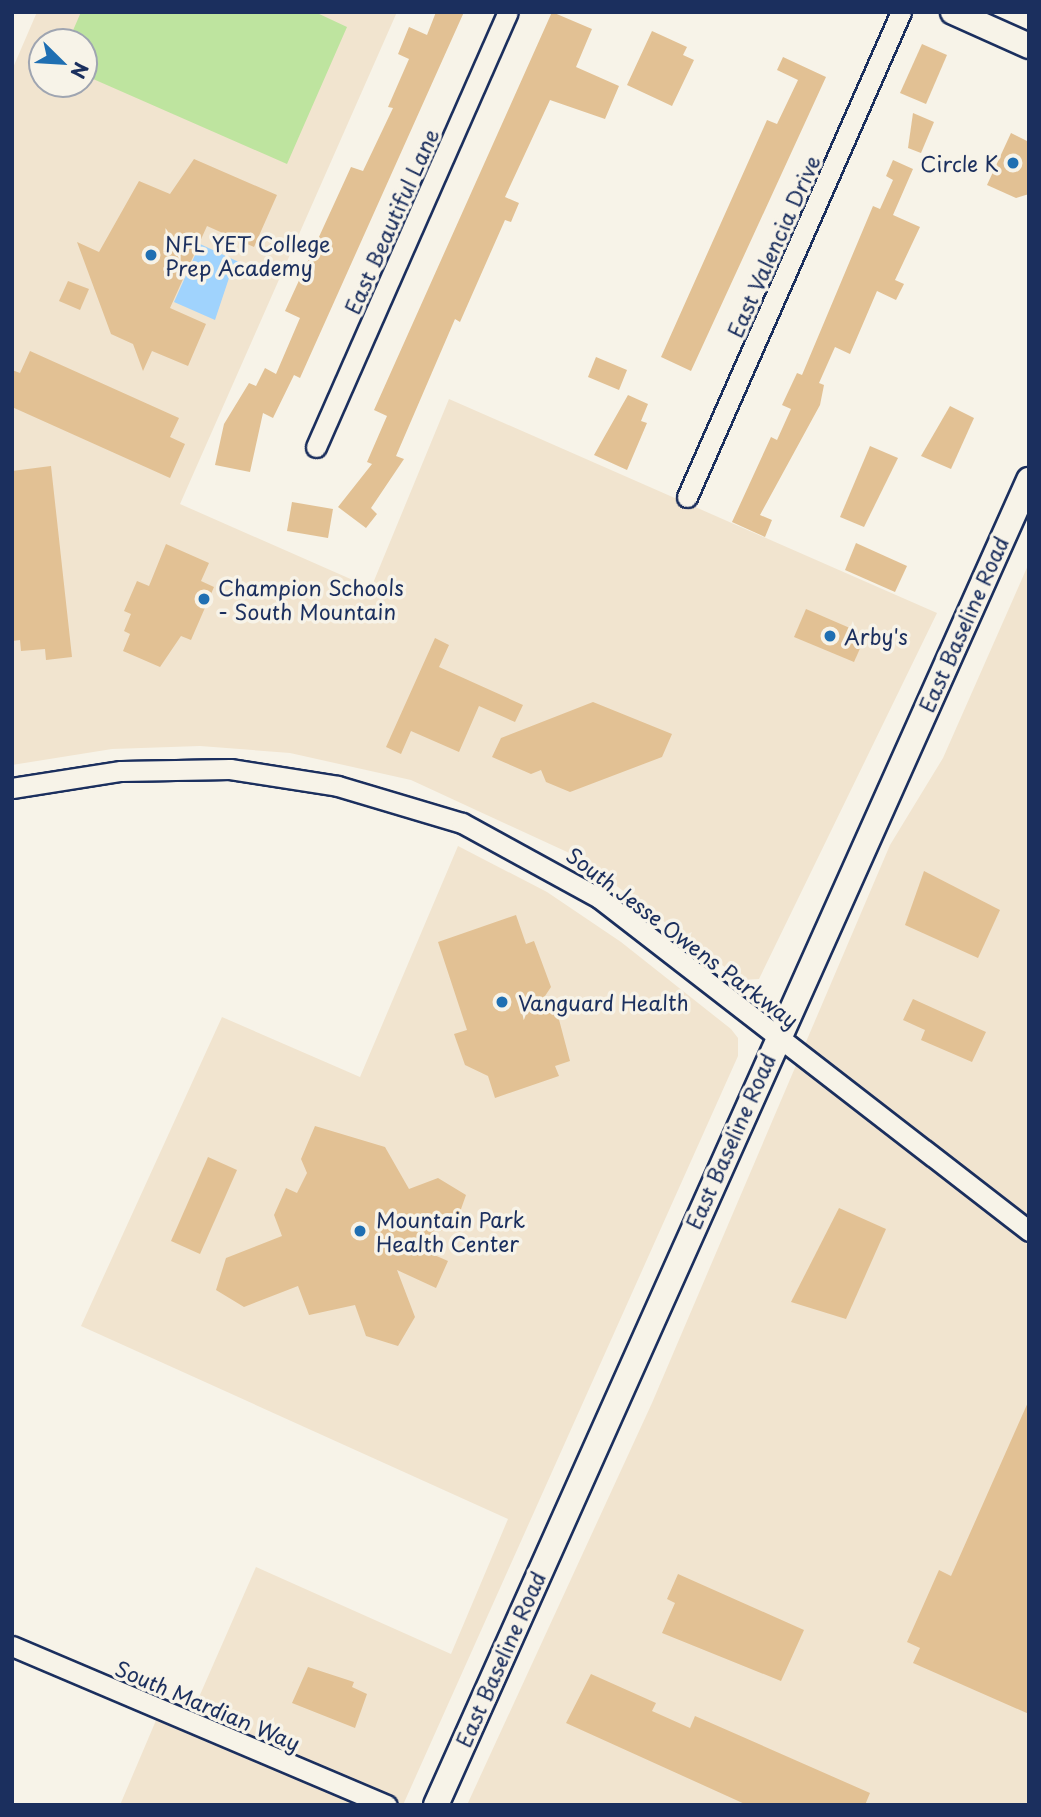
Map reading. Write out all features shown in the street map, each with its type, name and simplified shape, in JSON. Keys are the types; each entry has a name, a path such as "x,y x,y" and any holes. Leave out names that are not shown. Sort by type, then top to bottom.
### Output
{"main road":[{"path":"953,12 1029,46"},
{"name":"East Baseline Road","path":"436,1805 776,1035 1029,480"}],"street":[{"name":"East Beautiful Lane","path":"316,447 508,12"},
{"name":"East Valencia Drive","path":"687,497 901,12"},
{"name":"South Jesse Owens Parkway","path":"12,789 93,774 208,768 312,780 410,804 556,870 776,1035 1029,1231"},
{"name":"South Mardian Way","path":"12,1646 387,1805"}],"shaded area":[{"path":"37,12 397,12 180,504 371,588 449,399 937,613 759,979 742,980 578,857 411,780 290,753 200,746 112,749 12,765 12,70 28,33 28,98 98,98 98,28 30,28"},
{"path":"1029,563 1029,1805 467,1805 652,1403 890,845 943,758"},
{"path":"458,846 547,892 621,942 731,1029 738,1038 738,1056 403,1805 120,1805 157,1718 185,1729 256,1567 451,1654 508,1519 81,1326 222,1017 360,1077"}],"green space":[{"path":"81,12 315,12 347,27 287,164 98,81 98,28 74,28"}],"water":[{"path":"200,244 241,263 232,269 215,320 174,302"}],"building":[{"path":"436,12 464,12 300,378 294,375 273,418 263,413 250,472 215,465 224,424 249,383 256,386 265,368 276,374 300,318 285,311 351,167 363,171 393,108 388,107 409,59 398,54 409,27 427,35"},
{"path":"552,12 592,29 576,67 619,86 605,119 550,100 505,197 519,203 511,222 505,220 460,322 455,319 396,456 404,459 371,508 377,514 366,528 338,507 372,464 367,462 387,416 374,410"},
{"path":"652,31 687,47 683,55 694,60 672,106 627,85"},
{"path":"922,44 947,55 926,104 900,93"},
{"path":"783,57 826,77 691,371 661,357 767,120 777,124 798,80 777,70"},
{"path":"913,113 934,122 921,153 908,148"},
{"name":"Circle K","path":"1011,133 1029,142 1029,194 1016,198 987,185"},
{"path":"194,159 277,195 254,247 207,226 170,308 206,324 188,366 152,351 143,371 133,344 111,334 77,242 99,252 139,181 170,194"},
{"path":"893,160 913,169 893,215 920,227 895,280 904,284 896,300 877,291 850,354 835,347 819,383 824,385 820,405 760,515 772,520 765,537 732,522 771,437 777,440 791,409 782,405 797,373 802,375 873,206 880,209 893,180 886,176"},
{"path":"68,281 89,289 80,310 59,301"},
{"path":"30,351 179,418 170,437 185,444 170,478 12,407 12,370 20,373"},
{"path":"596,357 627,370 619,390 588,377"},
{"path":"628,395 648,404 641,421 647,423 627,470 594,455"},
{"path":"950,406 974,418 951,469 921,456"},
{"path":"870,446 898,458 864,527 840,517"},
{"path":"51,466 72,657 46,660 45,649 21,651 20,640 12,641 12,471"},
{"path":"292,502 333,509 328,538 287,531"},
{"path":"856,543 907,566 895,592 845,570"},
{"path":"166,544 209,563 201,581 214,587 191,640 181,636 160,667 123,651 130,634 124,631 131,614 124,611 137,581 149,586"},
{"name":"Arby's","path":"806,609 866,635 854,662 794,637"},
{"path":"435,638 449,645 439,667 523,705 515,722 479,706 459,752 411,731 401,754 386,747"},
{"path":"593,702 672,734 662,757 570,792 546,782 541,770 531,774 492,757 501,738"},
{"path":"924,871 1000,910 978,958 905,925"},
{"name":"Vanguard Health","path":"516,915 526,944 534,941 551,987 545,996 557,1012 570,1061 555,1066 559,1076 495,1098 488,1076 465,1065 454,1034 467,1030 438,942"},
{"path":"913,999 986,1032 972,1062 921,1040 925,1030 903,1020"},
{"name":"Mountain Park Health Center","path":"315,1126 385,1147 409,1189 438,1178 466,1195 455,1226 407,1243 448,1261 436,1288 397,1270 415,1317 398,1346 366,1336 355,1305 309,1315 298,1286 244,1307 216,1290 226,1258 282,1236 274,1215 286,1188 297,1193 307,1173 301,1159"},
{"path":"208,1157 237,1170 200,1254 171,1241"},
{"path":"839,1208 886,1229 846,1319 791,1302"},
{"path":"1029,1400 1029,1714 913,1663 920,1648 907,1642 939,1570 951,1576"},
{"path":"678,1574 804,1630 781,1681 662,1633 675,1603 667,1599"},
{"path":"308,1667 354,1682 352,1687 367,1694 355,1728 292,1703"},
{"path":"591,1674 656,1703 652,1711 690,1728 695,1716 870,1793 865,1805 747,1805 566,1723"}],"place":[{"name":"Circle K","path":"1013,163"},
{"name":"NFL YET College Prep Academy","path":"151,255"},
{"name":"Champion Schools - South Mountain","path":"204,599"},
{"name":"Arby's","path":"830,636"},
{"name":"Vanguard Health","path":"502,1002"},
{"name":"Mountain Park Health Center","path":"360,1231"}]}
